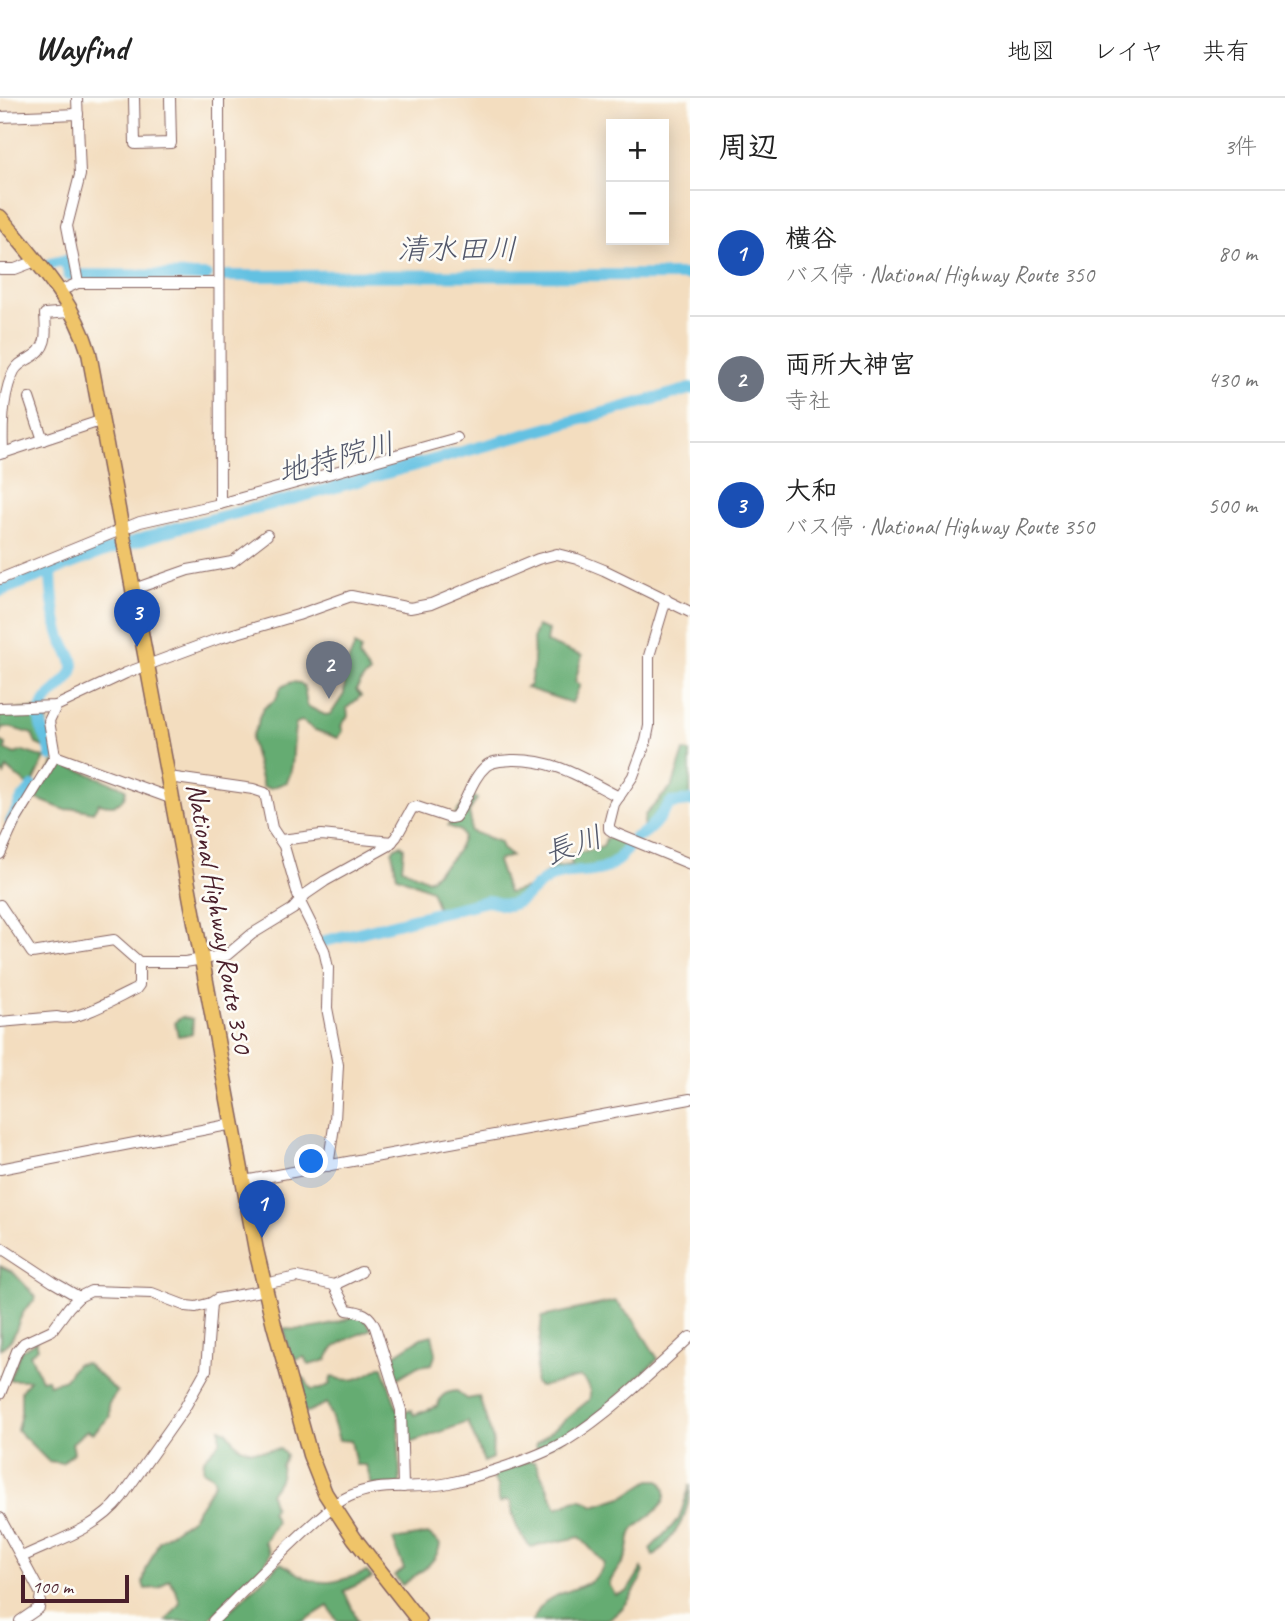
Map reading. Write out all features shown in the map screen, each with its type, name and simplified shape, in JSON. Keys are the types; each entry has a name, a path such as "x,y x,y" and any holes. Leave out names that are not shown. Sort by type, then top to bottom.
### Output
{"highway":[{"name":"National Highway Route 350","path":"0,217 60,291 82,330 89,353 265,1287 310,1455 333,1507 419,1621"}],"street":[{"path":"76,98 80,175 67,226 77,278"},
{"path":"134,98 135,144 171,143 170,98"},
{"path":"219,98 220,504"},
{"path":"0,117 78,114"},
{"path":"0,269 15,269 36,261"},
{"path":"60,291 77,278 218,283"},
{"path":"72,310 45,314 46,341 41,351 20,363 13,373 6,394 2,454 103,420"},
{"path":"29,398 43,440"},
{"path":"0,579 122,530 457,438"},
{"path":"134,589 188,570 232,562 267,535"},
{"path":"0,708 47,706 220,638 351,596 410,608 431,604 538,559 557,554 604,570 690,612"},
{"path":"666,599 649,656 649,726 646,741 633,776 611,814 609,829 690,864"},
{"path":"0,854 14,823 55,756 47,706"},
{"path":"55,756 173,799"},
{"path":"0,905 32,953 114,940 139,962 203,961 227,955 252,934 285,914 306,894 392,842 412,808 455,817 486,765 520,760 553,764 619,797"},
{"path":"169,777 260,790 265,793 272,828 281,840 300,902 324,950 328,968 327,1008 335,1041 338,1074 328,1166"},
{"path":"281,840 321,835 392,842"},
{"path":"0,1022 57,1017 65,1020 86,1012 136,989 139,985 139,962"},
{"path":"244,1181 690,1099"},
{"path":"0,1169 233,1124"},
{"path":"0,1247 79,1297"},
{"path":"0,1394 24,1343 52,1330 69,1307 79,1297 91,1291 138,1291 196,1307 297,1276 334,1285 360,1272"},
{"path":"334,1285 347,1310 360,1311 370,1316 375,1327 401,1410 403,1487"},
{"path":"22,1557 98,1521 111,1512 184,1409 206,1370 211,1303"},
{"path":"213,1621 282,1552 333,1507 354,1494 377,1489 435,1487 544,1453 607,1412 690,1337"},
{"path":"0,1518 41,1594 39,1608 20,1621"}],"green space":[{"path":"537,626 548,630 546,642 582,656 575,682 580,685 572,703 526,688 530,685 534,662 533,637"},
{"path":"355,645 361,649 359,657 370,673 356,690 361,696 347,708 348,716 341,726 343,731 338,738 315,730 302,721 296,723 292,768 287,782 271,788 263,787 251,741 264,708 276,699 281,687 292,682 304,686 307,706 325,715 331,714 344,694 346,666"},
{"path":"48,708 43,738 48,749 36,744 32,734 12,728 3,727 0,735 0,711"},
{"path":"0,741 6,744 5,750 15,754 23,751 45,758 33,783 26,784 7,768 4,775 0,771"},
{"path":"684,751 690,752 690,798 674,800 664,806 648,828 643,827 645,815 673,785"},
{"path":"59,762 122,787 126,790 122,799 113,805 99,803 93,812 75,808 65,810 37,799 36,795 54,763"},
{"path":"470,795 477,799 469,812 470,831 500,842 502,849 511,856 497,861 508,893 527,888 554,867 572,865 570,855 603,847 606,838 615,838 625,849 611,863 549,876 511,902 485,898 438,909 431,890 397,876 392,852 395,847 401,845 404,848 402,868 430,879 459,847 463,837 460,831 448,826"},
{"path":"182,1017 193,1019 192,1034 178,1036 175,1022"},
{"path":"0,1266 13,1272 36,1297 21,1316 14,1335 0,1349"},
{"path":"615,1301 634,1320 658,1359 585,1424 537,1450 536,1444 589,1400 590,1393 588,1384 580,1377 540,1387 535,1383 542,1317"},
{"path":"357,1315 365,1318 371,1329 339,1344 327,1360 309,1365 304,1357 291,1361 284,1329 322,1327"},
{"path":"432,1335 436,1353 432,1364 418,1366 396,1379 389,1359 421,1338"},
{"path":"36,1341 38,1348 30,1354 41,1380 47,1379 49,1385 65,1379 76,1364 86,1363 117,1392 108,1405 110,1417 93,1433 87,1430 72,1443 74,1452 62,1463 48,1461 17,1430 21,1414 21,1391 29,1380 9,1380 21,1351"},
{"path":"383,1367 398,1412 400,1484 372,1485 366,1465 356,1465 351,1441 339,1440 327,1403 305,1413 296,1378 300,1376 305,1379 311,1390 321,1389 330,1384 331,1377 356,1379"},
{"path":"457,1391 467,1399 479,1397 493,1440 492,1458 484,1462 468,1422 407,1444 403,1413 411,1410 414,1415 438,1406 444,1394"},
{"path":"220,1428 240,1447 257,1451 280,1449 286,1455 281,1465 281,1473 270,1493 274,1509 271,1511 276,1522 264,1542 270,1553 264,1566 207,1621 166,1621 180,1603 176,1590 169,1579 159,1588 145,1589 143,1583 146,1570 159,1541 192,1518 215,1482 213,1477 203,1470 204,1459 220,1442"},
{"path":"528,1461 535,1462 557,1508 579,1500 594,1506 625,1496 650,1480 659,1480 664,1488 663,1503 631,1533 626,1557 609,1584 615,1595 627,1592 642,1568 644,1572 625,1605 608,1619 532,1621 545,1602 587,1583 600,1572 604,1563 580,1537 531,1547 519,1532 511,1502 507,1500 499,1503 498,1486 493,1478 498,1472"},
{"path":"690,1485 685,1515 676,1532 653,1556 650,1549 679,1519"},
{"path":"428,1534 440,1544 435,1557 426,1568 402,1585 395,1576 404,1569 393,1540"},
{"path":"280,1563 317,1582 339,1581 367,1572 372,1578 344,1591 358,1621 337,1621 328,1606 304,1621 219,1621"}],"waterway":[{"name":"清水田川","path":"50,264 66,260 69,275 206,276"},
{"name":"清水田川","path":"225,276 690,275"},
{"name":"地持院川","path":"0,591 102,552 177,528 296,498 690,389"},
{"path":"51,574 57,623 73,668 67,679 46,701 40,715 51,756"},
{"path":"11,822 21,801 33,787"},
{"name":"長川","path":"635,838 651,827 671,803 690,801"},
{"name":"長川","path":"408,920 487,901 505,905 514,903 548,878 606,868 622,855 630,843"},
{"name":"長川","path":"325,941 405,921"}],"place":[{"name":"大和","path":"137,647"},
{"name":"両所大神宮","path":"329,699"},
{"name":"横谷","path":"262,1238"}]}
